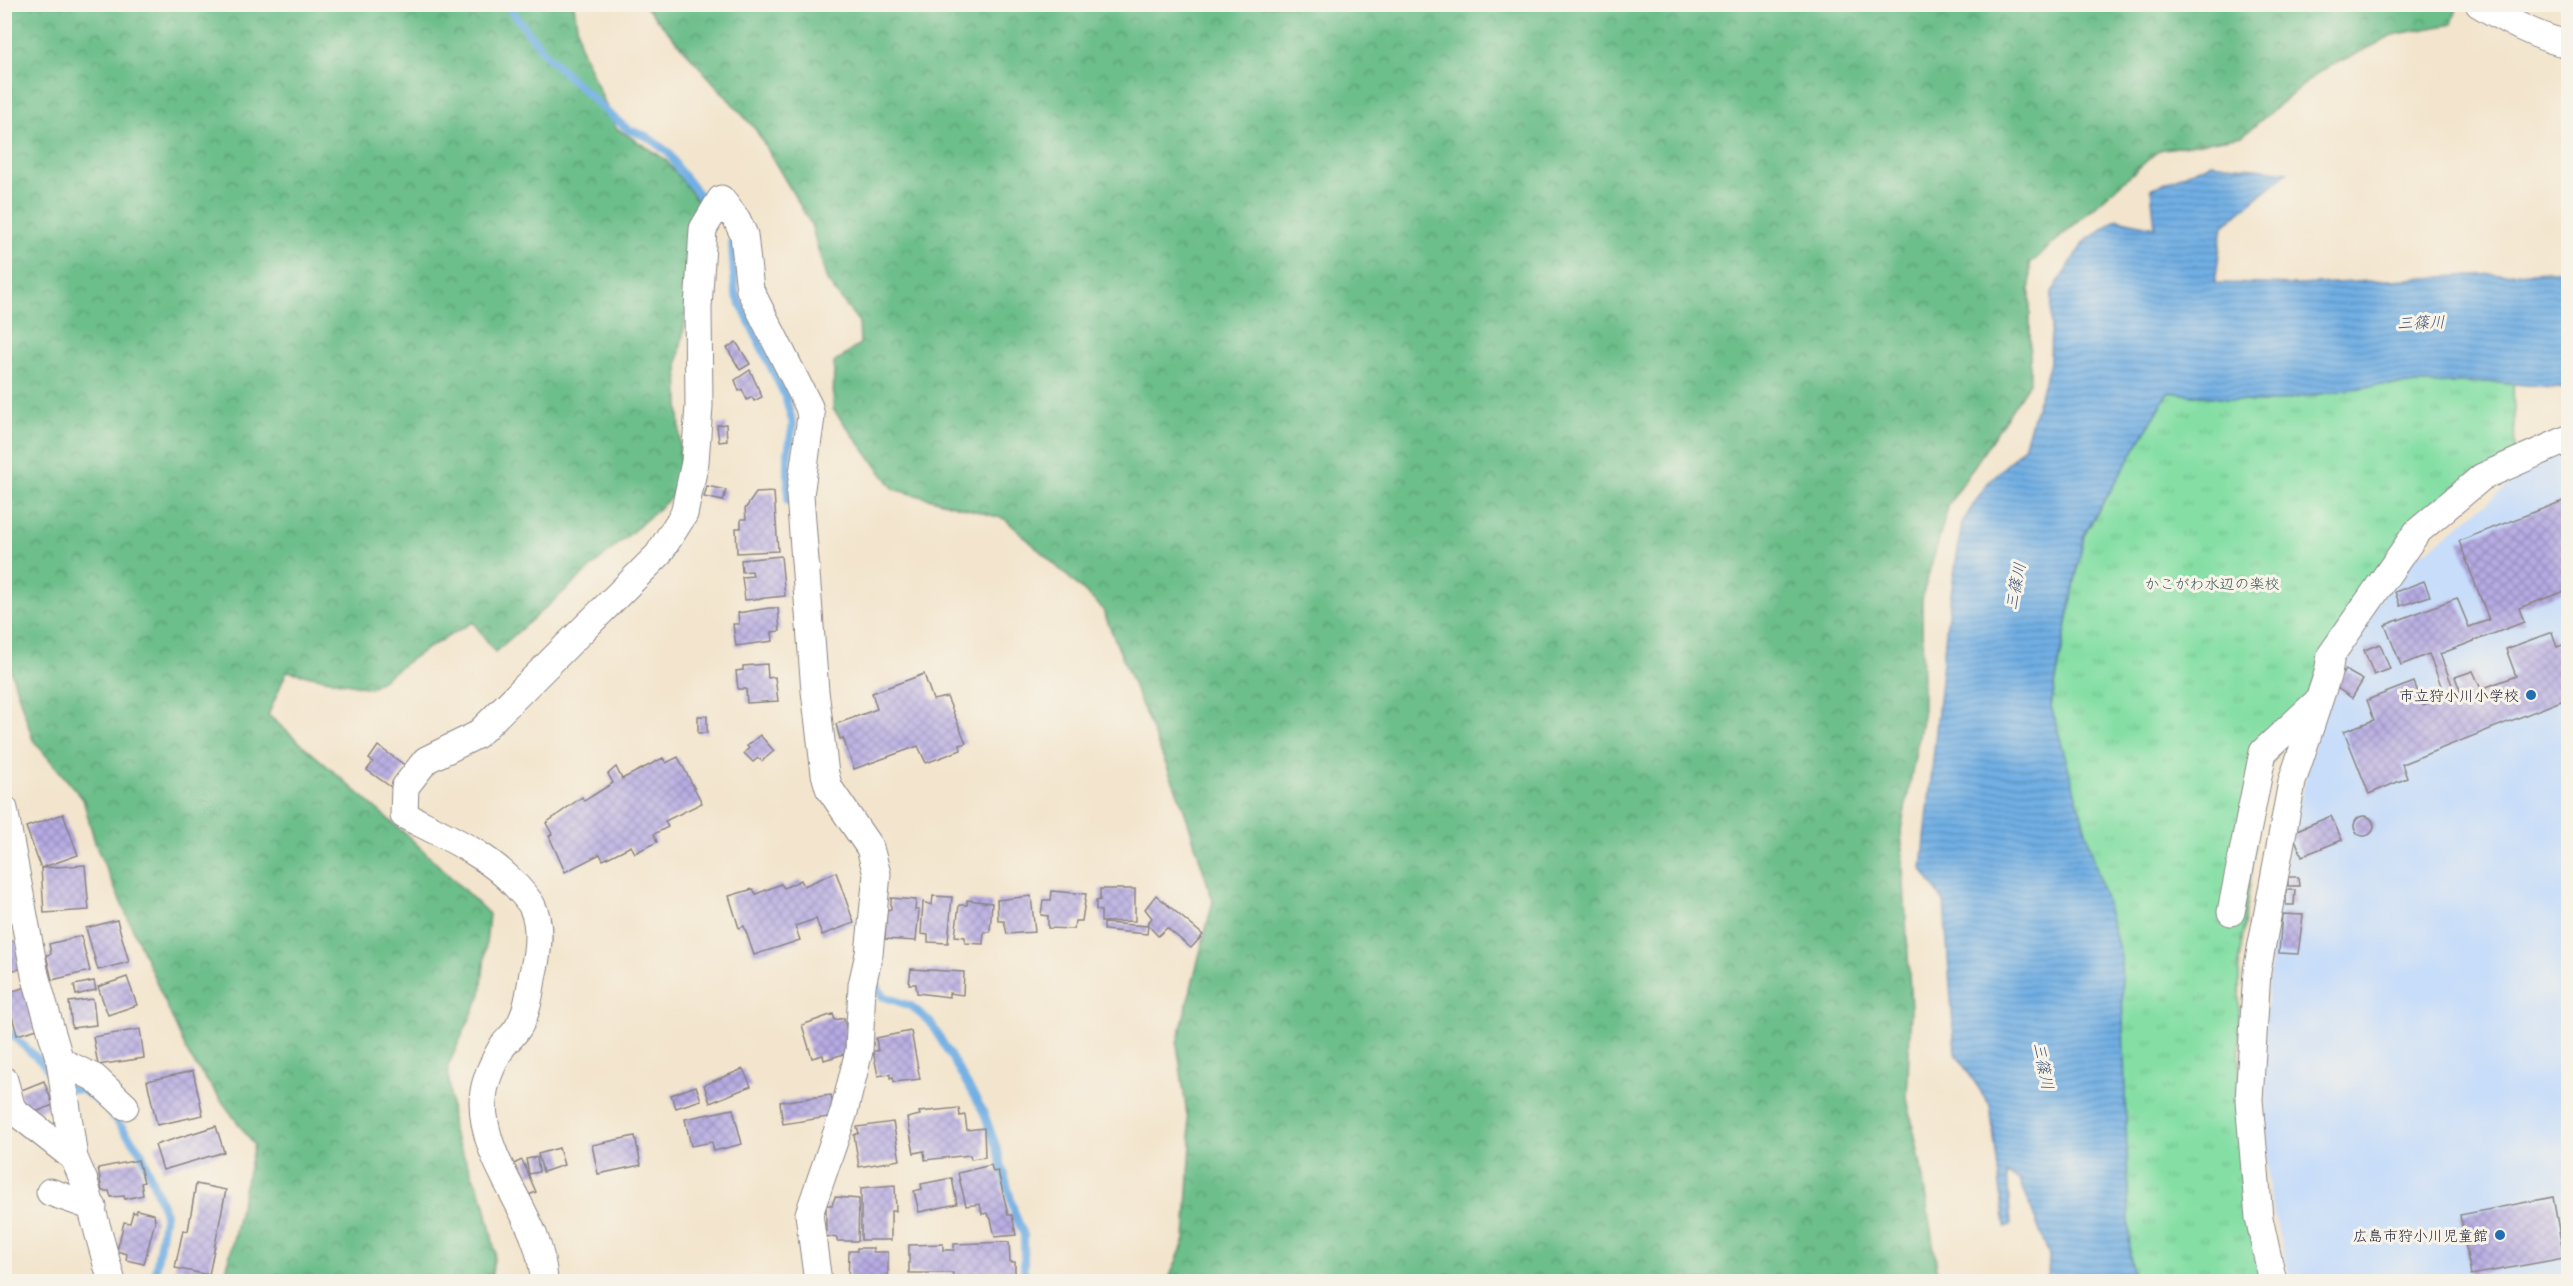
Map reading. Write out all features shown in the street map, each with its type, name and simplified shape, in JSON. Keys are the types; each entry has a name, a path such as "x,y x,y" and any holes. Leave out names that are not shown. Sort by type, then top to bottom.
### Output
{"street":[{"path":"2479,4 2518,26 2550,40 2568,44"},
{"path":"543,1281 538,1253 526,1219 501,1173 486,1136 483,1102 486,1080 502,1047 520,1025 529,997 539,932 532,906 503,871 474,851 404,815 405,788 426,760 477,735 658,555 684,514 695,462 699,406 698,308 709,220 721,199 737,220 744,235 750,290 809,407 811,417 800,495 815,691 825,774 829,788 870,848 877,874 869,954 862,986 859,1052 844,1112 809,1214 818,1281"},
{"path":"2273,1281 2259,1218 2249,1100 2257,970 2292,782 2328,673 2331,655 2417,532 2482,477 2568,439"},
{"path":"2231,912 2263,752 2319,701"},
{"path":"4,809 10,868 35,975 60,1061 74,1158 93,1207 112,1281"},
{"path":"60,1061 94,1078 125,1106"},
{"path":"4,1080 8,1109 74,1158"},
{"path":"50,1192 93,1207"}],"shaded area":[{"path":"2568,448 2568,1281 2291,1282 2269,1195 2263,1051 2275,902 2335,660 2408,558 2428,550 2512,483 2519,470"}],"green space":[{"path":"4,5 574,5 580,46 616,128 665,159 702,206 693,277 678,362 681,489 495,652 473,622 426,649 370,688 287,671 268,715 409,837 489,914 481,994 448,1066 453,1132 484,1201 495,1251 491,1281 224,1281 254,1145 189,1056 96,846 83,799 33,740 5,653"},
{"path":"644,5 2458,5 2452,24 2397,34 2320,71 2242,136 2159,150 2030,264 2030,382 1949,504 1922,597 1923,715 1901,830 1911,1009 1907,1098 1920,1161 1939,1281 1168,1281 1185,1240 1191,1143 1177,1044 1213,901 1183,806 1102,608 1005,519 894,489 833,409 834,363 860,344 859,322 827,281 811,224 756,130"},
{"name":"かこがわ水辺の楽校","path":"2486,382 2513,384 2515,455 2421,519 2353,598 2307,698 2264,777 2239,961 2240,1104 2264,1281 2134,1281 2051,706 2084,535 2169,392 2262,403 2378,385"}],"water":[{"name":"三篠川","path":"2211,163 2288,172 2223,226 2215,283 2300,285 2568,270 2568,388 2486,382 2378,385 2262,403 2169,392 2084,535 2051,706 2121,956 2130,1254 2134,1281 2050,1281 2048,1279 2049,1255 2020,1180 2007,1174 2011,1225 2005,1227 1990,1105 1955,1053 1944,902 1922,869 1947,621 1962,523 1986,485 2024,447 2050,362 2052,292 2084,242 2117,219 2155,227 2151,189"}],"building":[{"path":"736,342 750,364 740,370 727,348"},
{"path":"750,370 762,397 754,401 752,397 747,400 742,389 739,391 735,380"},
{"path":"726,424 727,441 719,442 717,425"},
{"path":"707,486 726,490 723,501 704,497"},
{"path":"774,492 778,551 737,553 736,528 741,528 741,519 746,519 745,509 756,493"},
{"path":"2568,499 2568,590 2519,608 2524,622 2440,654 2456,695 2460,690 2455,677 2473,671 2481,689 2516,676 2506,649 2552,632 2557,647 2568,643 2568,705 2566,699 2402,764 2407,778 2369,794 2344,731 2374,720 2367,700 2414,682 2423,705 2445,696 2429,654 2401,665 2385,625 2457,598 2469,627 2489,620 2459,541"},
{"path":"781,556 785,596 745,600 742,577 753,576 752,571 742,572 741,560"},
{"path":"2424,581 2430,596 2400,606 2395,592"},
{"path":"778,608 780,631 772,632 773,641 736,646 733,624 739,624 738,613"},
{"path":"2380,644 2390,669 2374,675 2364,650"},
{"path":"767,664 768,678 775,677 778,701 747,703 746,689 738,689 736,671 743,670 743,666"},
{"path":"2345,670 2363,680 2352,698 2334,686"},
{"path":"924,674 933,700 947,697 966,743 960,745 961,750 926,763 918,746 854,769 843,738 840,739 836,724 877,709 872,693"},
{"path":"698,716 707,716 707,733 698,733"},
{"path":"760,735 774,751 762,761 758,758 753,762 744,753 749,748 747,746"},
{"path":"378,746 406,766 391,787 367,770 373,762 369,759"},
{"path":"678,757 702,803 665,821 668,827 654,834 657,842 635,853 631,846 603,860 600,854 565,872 549,836 552,834 546,823 582,797 584,801 613,783 608,774 616,767 622,779 663,758 666,763"},
{"path":"63,814 78,855 41,868 26,827"},
{"path":"2331,816 2342,840 2302,856 2292,832"},
{"path":"2364,816 2371,819 2374,826 2371,833 2364,836 2357,833 2354,826 2357,819"},
{"path":"85,865 89,910 44,913 41,868"},
{"path":"836,872 854,923 822,935 816,919 795,926 800,940 754,955 744,926 739,928 729,896 753,889 756,894 781,884 784,888 801,880 804,886"},
{"path":"5,875 15,918 5,921"},
{"path":"2288,877 2298,877 2299,886 2288,886"},
{"path":"1100,889 1135,889 1135,921 1101,922 1101,911 1096,910 1096,901 1100,900"},
{"path":"2286,890 2295,890 2294,905 2286,905"},
{"path":"1052,891 1086,894 1082,921 1075,921 1074,929 1048,928 1048,916 1041,915 1043,900 1051,900"},
{"path":"1156,895 1203,935 1191,948 1167,928 1158,936 1147,924 1152,918 1145,909"},
{"path":"933,896 952,897 948,943 928,942 928,935 921,934 923,902 932,905"},
{"path":"1031,896 1035,932 1007,934 1004,921 998,921 997,900"},
{"path":"891,898 916,900 915,910 919,910 916,941 885,939 887,910 891,909"},
{"path":"967,900 992,903 990,932 984,932 983,944 965,943 965,937 955,936 959,905 967,905"},
{"path":"2282,914 2303,915 2298,954 2279,953"},
{"path":"117,920 129,962 98,970 86,928"},
{"path":"1104,923 1148,926 1147,934 1104,930"},
{"path":"81,936 90,971 52,980 46,955 51,954 49,944"},
{"path":"19,941 21,969 4,971 4,942"},
{"path":"911,969 964,972 963,995 949,993 949,997 917,993 916,984 909,984"},
{"path":"127,977 137,1005 108,1015 98,987"},
{"path":"94,981 96,990 76,995 74,985"},
{"path":"30,986 41,1028 17,1035 6,993"},
{"path":"93,999 96,1025 72,1028 69,1002"},
{"path":"833,1014 835,1020 844,1018 849,1045 845,1046 847,1053 824,1060 823,1055 812,1058 802,1025"},
{"path":"140,1029 144,1058 98,1065 93,1037"},
{"path":"911,1031 920,1079 894,1082 890,1074 878,1076 873,1051 878,1051 876,1038"},
{"path":"743,1069 751,1086 710,1103 704,1085"},
{"path":"193,1071 203,1115 157,1125 147,1081"},
{"path":"44,1081 53,1105 28,1115 19,1091"},
{"path":"696,1086 701,1100 676,1108 671,1095"},
{"path":"831,1095 835,1116 783,1124 780,1102"},
{"path":"959,1108 960,1116 965,1115 967,1130 984,1128 985,1157 971,1159 970,1155 925,1160 924,1151 914,1153 907,1118 920,1115 919,1112"},
{"path":"733,1109 742,1144 714,1151 712,1142 691,1146 685,1119"},
{"path":"893,1122 900,1160 859,1167 854,1135 859,1133 857,1127"},
{"path":"216,1126 224,1152 163,1170 155,1145"},
{"path":"635,1136 641,1165 598,1174 592,1145"},
{"path":"559,1148 564,1165 543,1172 538,1154"},
{"path":"537,1157 539,1172 529,1174 526,1159"},
{"path":"138,1160 144,1182 141,1183 143,1195 125,1199 124,1196 111,1197 109,1191 102,1191 98,1168"},
{"path":"522,1160 536,1192 521,1198 507,1167"},
{"path":"991,1165 993,1172 998,1171 1008,1215 1012,1215 1016,1235 995,1237 991,1219 987,1213 982,1214 980,1204 966,1206 958,1173"},
{"path":"952,1178 957,1204 919,1212 914,1191 922,1189 921,1184"},
{"path":"196,1184 226,1190 209,1275 175,1268 183,1230 188,1231"},
{"path":"895,1185 896,1211 891,1211 891,1240 861,1240 861,1188"},
{"path":"835,1197 859,1199 858,1241 837,1241 837,1238 826,1236 826,1205 832,1205"},
{"path":"2553,1197 2564,1258 2471,1275 2460,1215"},
{"path":"137,1210 154,1214 155,1221 144,1264 126,1260 127,1254 117,1251 124,1222 130,1223 133,1212 136,1213"},
{"path":"1009,1242 1010,1262 1015,1262 1015,1282 953,1282 953,1273 909,1273 909,1245 943,1244 943,1250 954,1250 954,1244"},
{"path":"857,1248 873,1248 873,1252 888,1252 888,1282 848,1282 849,1251 857,1251"}],"waterway":[{"path":"506,4 548,57 607,112 629,130 646,136 669,153 679,170 711,209"},
{"path":"732,242 735,292 785,396 793,424 788,452 788,501"},
{"path":"873,976 882,996 911,1006 931,1023 983,1111 997,1149 1015,1214 1024,1235 1024,1282"},
{"path":"4,1028 45,1065 53,1080"},
{"path":"68,1088 83,1090 105,1106 141,1152 165,1213 154,1282"}],"place":[{"name":"市立狩小川小学校","path":"2531,695"},
{"name":"広島市狩小川児童館","path":"2500,1235"}]}
